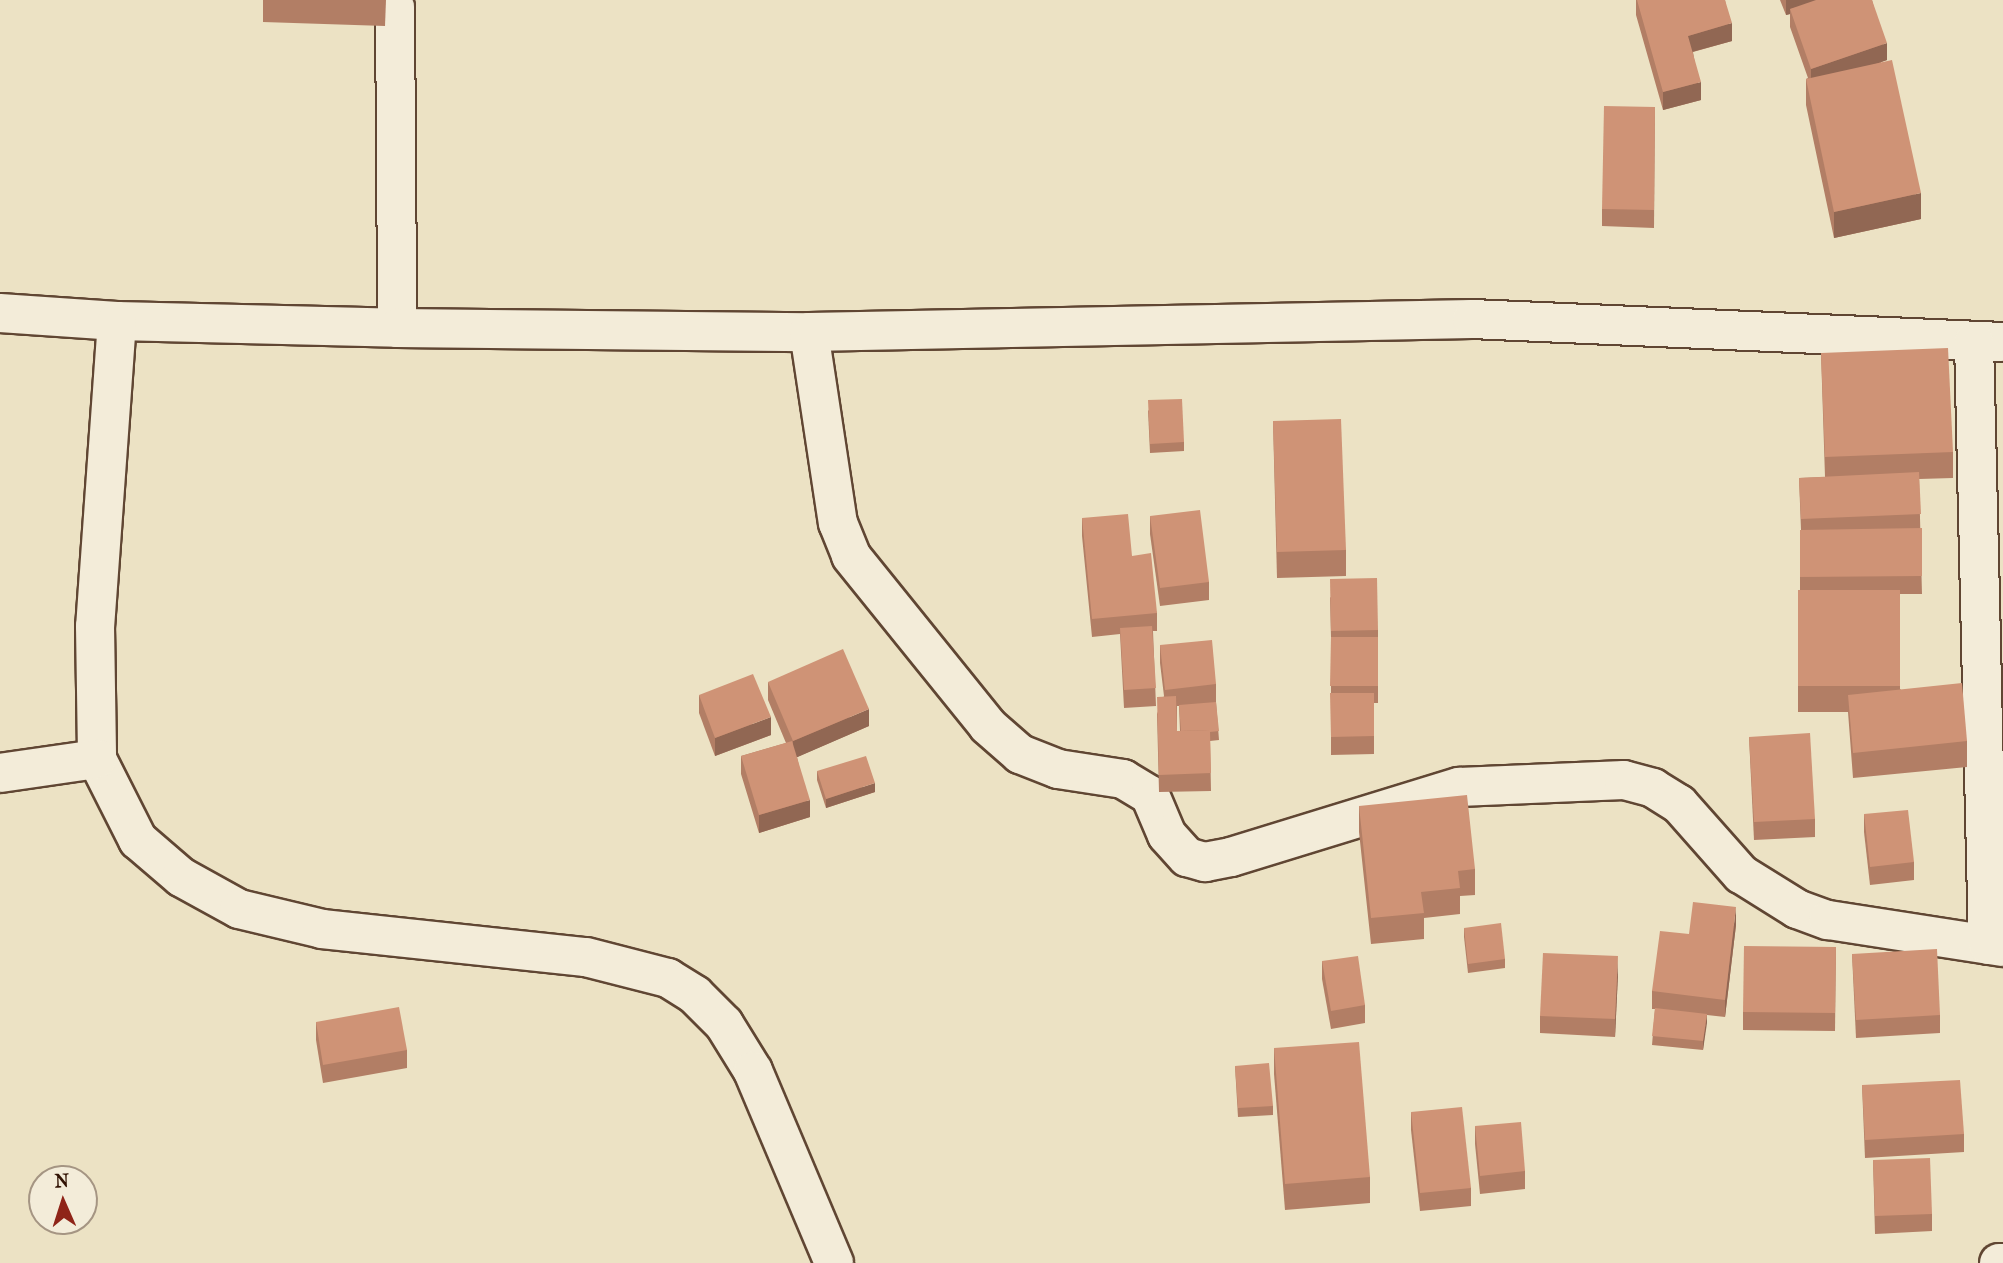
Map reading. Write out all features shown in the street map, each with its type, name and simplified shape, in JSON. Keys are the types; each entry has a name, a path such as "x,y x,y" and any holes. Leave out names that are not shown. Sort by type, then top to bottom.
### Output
{"street":[{"path":"396,8 397,328"},
{"path":"0,313 117,321 397,328 809,332 1472,319 1988,342 1996,946 1828,920 1797,909 1741,874 1679,804 1653,788 1624,780 1460,787 1231,857 1205,862 1187,857 1167,835 1150,795 1123,779 1058,769 1020,754 988,726 851,556 838,523 809,332"},
{"path":"117,321 94,626 97,759 138,840 181,877 239,909 322,929 586,957 640,968 695,995 724,1024 753,1071 834,1263"},
{"path":"0,773 97,759"}],"building":[{"path":"1637,0 1725,0 1732,23 1688,36 1701,82 1663,92"},
{"path":"1816,0 1872,0 1887,43 1811,69 1790,9"},
{"path":"1892,60 1921,193 1834,212 1806,79"},
{"path":"1604,106 1655,107 1654,210 1602,209"},
{"path":"1948,348 1953,452 1825,457 1821,353"},
{"path":"1182,399 1184,442 1150,444 1148,400"},
{"path":"1341,419 1346,550 1277,552 1273,421"},
{"path":"1919,472 1921,514 1801,519 1799,478"},
{"path":"1200,510 1209,582 1160,588 1150,516"},
{"path":"1128,514 1132,556 1151,553 1157,613 1092,619 1082,518"},
{"path":"1922,528 1922,576 1800,577 1800,530"},
{"path":"1377,578 1378,630 1331,631 1330,579"},
{"path":"1798,590 1900,590 1900,686 1798,686"},
{"path":"1152,626 1156,688 1124,690 1120,628"},
{"path":"1331,637 1378,637 1378,686 1330,686"},
{"path":"1212,640 1216,684 1165,690 1160,645"},
{"path":"843,649 869,709 793,741 768,682"},
{"path":"753,674 771,717 715,738 699,695"},
{"path":"1962,683 1967,741 1853,753 1848,695"},
{"path":"1330,693 1374,693 1374,736 1331,737"},
{"path":"1176,696 1177,731 1210,730 1211,773 1159,775 1157,697"},
{"path":"1216,702 1219,731 1181,731 1179,705"},
{"path":"1810,733 1815,819 1754,822 1749,737"},
{"path":"792,741 810,800 759,815 741,756"},
{"path":"866,756 875,783 826,799 817,771"},
{"path":"1467,795 1475,869 1458,871 1460,888 1421,892 1424,913 1371,918 1359,806"},
{"path":"1908,810 1914,862 1870,867 1864,814"},
{"path":"1693,902 1736,907 1725,1000 1652,991 1660,931 1689,934"},
{"path":"1501,923 1505,959 1468,964 1464,928"},
{"path":"1744,946 1836,947 1835,1013 1743,1012"},
{"path":"1937,949 1940,1015 1856,1020 1852,954"},
{"path":"1543,953 1618,956 1615,1019 1540,1016"},
{"path":"1358,956 1365,1005 1331,1011 1322,961"},
{"path":"399,1007 407,1050 323,1065 316,1022"},
{"path":"1655,1008 1707,1014 1703,1041 1652,1036"},
{"path":"1359,1042 1370,1177 1285,1184 1274,1048"},
{"path":"1269,1063 1273,1106 1238,1108 1235,1066"},
{"path":"1960,1080 1964,1134 1865,1140 1862,1085"},
{"path":"1462,1107 1471,1188 1420,1193 1411,1112"},
{"path":"1521,1122 1525,1171 1480,1176 1475,1126"},
{"path":"1930,1158 1932,1214 1875,1216 1873,1160"}]}
